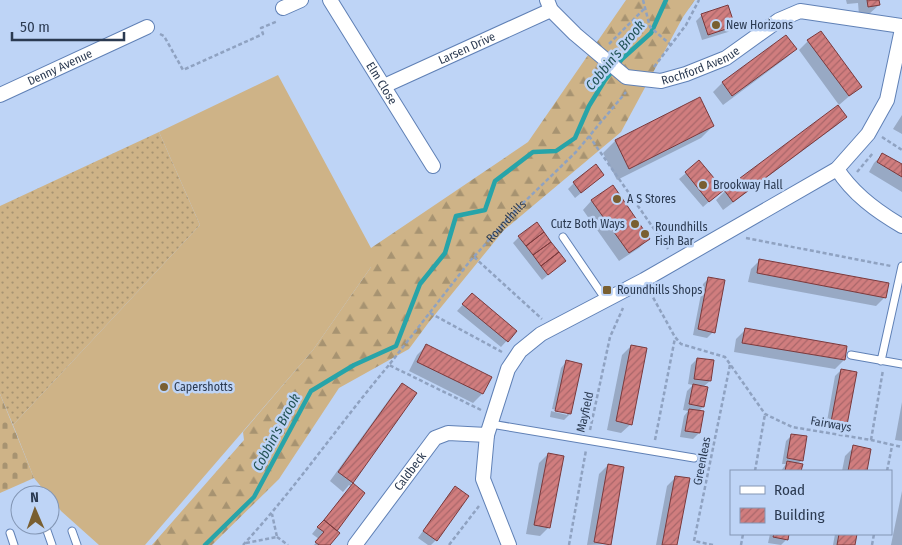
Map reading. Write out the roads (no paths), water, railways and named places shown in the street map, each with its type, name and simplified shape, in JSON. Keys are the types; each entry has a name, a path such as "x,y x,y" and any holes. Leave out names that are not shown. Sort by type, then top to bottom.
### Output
{"street":[{"path":"283,8 301,0"},
{"name":"Elm Close","path":"330,0 434,166"},
{"name":"Larsen Drive","path":"384,86 549,5"},
{"name":"Rochford Avenue","path":"549,5 575,34 601,56 635,79 661,81 686,74 726,58 779,20 800,11 902,28"},
{"name":"Denny Avenue","path":"0,95 147,27"},
{"path":"509,545 483,479 490,425 508,369 520,351 541,334 638,283 837,169 870,130 887,100 902,28"},
{"path":"837,169 847,184 857,194 880,214 902,226"},
{"name":"Caldbeck","path":"354,545 435,438 490,425"}],"lane":[{"path":"564,237 606,300"},
{"path":"883,361 902,267"},
{"path":"851,355 902,364"},
{"path":"490,425 694,458"},
{"path":"72,531 77,545"}],"waterway":[{"name":"Cobbin's Brook","path":"205,545 254,497 311,391 354,365 396,346 420,284 445,253 456,216 485,210 495,181 533,152 556,151 575,138 589,106 605,80 622,59 651,33 666,0"}],"place":[{"name":"New Horizons","path":"716,25"},
{"name":"Brookway Hall","path":"703,185"},
{"name":"A S Stores","path":"617,199"},
{"name":"Cutz Both Ways","path":"635,224"},
{"name":"Roundhills Fish Bar","path":"645,234"},
{"name":"Roundhills Shops","path":"607,290"},
{"name":"Capershotts","path":"164,387"}]}
